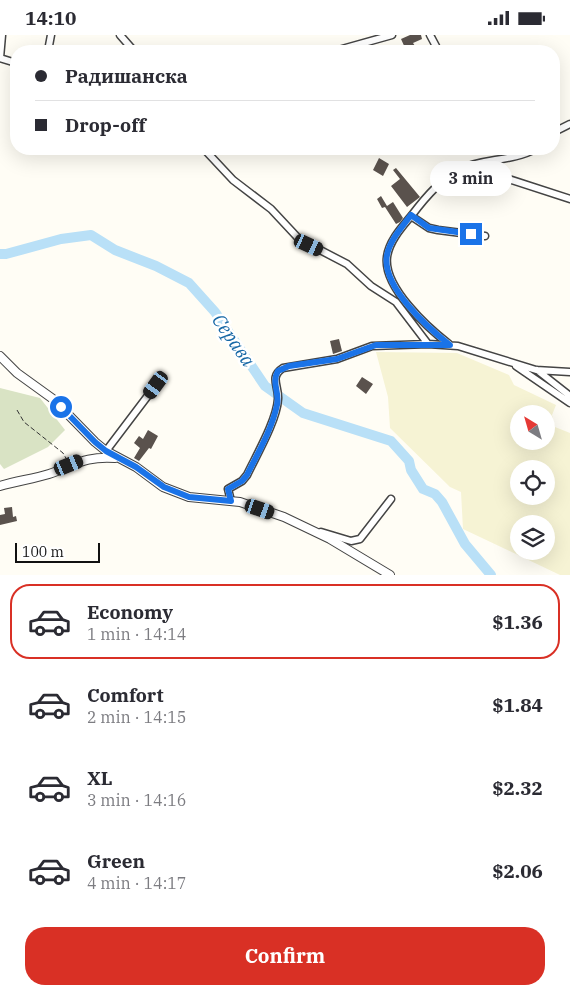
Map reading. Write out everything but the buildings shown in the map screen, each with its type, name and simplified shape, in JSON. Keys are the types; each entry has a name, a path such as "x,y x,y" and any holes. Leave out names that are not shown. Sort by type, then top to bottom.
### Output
{"street":[{"path":"0,58 2,35"},
{"path":"120,35 129,45"},
{"path":"356,45 392,35"},
{"path":"210,155 233,180 271,209 299,239 346,264 371,287 396,303 428,344"},
{"path":"450,345 425,324 391,279 386,262 388,252 395,237 421,203 458,170 518,155"},
{"path":"466,167 570,199"},
{"path":"411,215 429,228 485,236"},
{"path":"231,501 228,489 242,481 247,475 275,412 278,399 274,381 278,371 289,366 337,359 372,346 428,344 450,345 506,359 536,369 570,372"},
{"path":"0,356 17,373 53,399 79,427 106,451 175,493 197,499 231,501 268,512 313,530 356,541 360,539 391,499"},
{"path":"506,359 570,403"},
{"path":"536,369 570,395"},
{"path":"106,451 156,385"},
{"path":"0,487 51,474 89,458 120,458"},
{"path":"313,530 390,575"}],"path":[{"path":"17,410 24,422 63,453 69,465"}],"shaded area":[{"path":"376,352 457,353 509,375 514,385 556,405 555,408 555,405 510,405 510,450 555,450 555,427 570,433 570,575 560,575 528,560 555,560 555,515 510,515 510,551 463,529 461,492 450,487 390,428 388,397"}],"green space":[{"path":"0,388 40,398 65,430 48,447 4,469 0,464"}],"waterway":[{"name":"Серава","path":"0,254 61,239 91,235 115,250 156,266 189,283 215,312 265,386 303,413 391,441 409,461 411,470 423,489 435,494 442,502 465,544 491,575"}],"route":[{"path":"61,407 79,427 106,451 130,463 164,487 189,497 231,501 227,492 228,489 242,481 247,475 275,412 278,393 274,381 278,371 289,366 337,359 376,345 450,345 430,330 397,289 391,279 386,257 395,237 411,215 429,228 471,234"}]}
